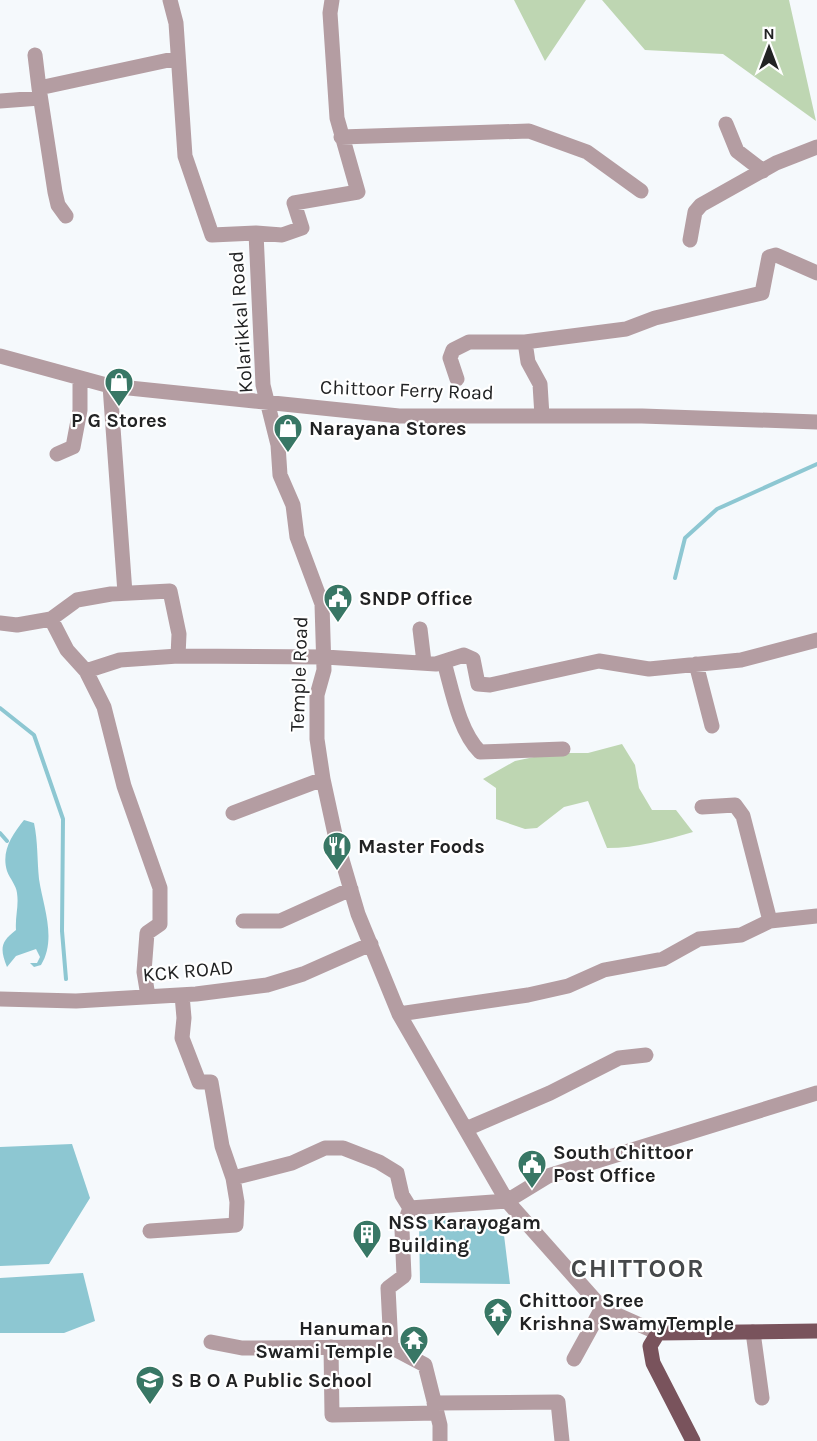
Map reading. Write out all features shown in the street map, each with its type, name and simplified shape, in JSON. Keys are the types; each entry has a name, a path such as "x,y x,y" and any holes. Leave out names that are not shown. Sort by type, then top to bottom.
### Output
{"main road":[{"path":"693,1441 653,1363 650,1346 658,1333 817,1331"}],"street":[{"name":"Kolarikkal Road","path":"170,0 176,23 185,156 212,235 256,233 263,385 268,404"},
{"path":"256,233 282,235 302,228 294,203 358,192 337,118 330,13 332,0"},
{"path":"35,56 55,192 58,205 66,216"},
{"path":"0,101 178,58"},
{"path":"726,124 737,151 763,171"},
{"path":"341,137 530,131 586,152 641,191"},
{"path":"690,240 695,212 701,205 776,163 817,147"},
{"path":"457,380 450,358 453,350 469,342 525,342 626,328 655,318 762,293 769,257 776,255 817,273"},
{"path":"525,342 528,362 540,384 542,416"},
{"name":"Chittoor Ferry Road","path":"0,356 110,386 399,416 642,416 817,422"},
{"path":"57,454 73,447 80,410 80,378"},
{"path":"110,386 125,593"},
{"name":"Temple Road","path":"268,404 278,445 280,475 293,505 297,537 322,604 325,657 317,695 317,739 336,839 358,914 399,1014 507,1201 602,1308"},
{"path":"0,623 17,625 51,619 77,600 125,593 170,591 179,634 178,657"},
{"path":"51,619 67,650 86,671 104,707 124,786 160,888 160,924 147,933 144,972 148,996"},
{"path":"420,629 424,662"},
{"path":"86,671 120,660 178,657 325,657 436,664 464,655 473,659 478,684 490,685 599,661 649,669 741,660 817,640"},
{"path":"444,662 466,729 472,744 480,752 563,749"},
{"path":"696,664 712,726"},
{"path":"233,813 323,779"},
{"path":"702,807 735,805 743,816 770,921"},
{"path":"243,921 280,921 351,889"},
{"path":"399,1014 528,995 568,986 604,970 663,959 699,939 741,935 770,921 817,916"},
{"name":"KCK ROAD","path":"0,999 76,1001 182,994 267,985 303,974 371,945"},
{"path":"150,1231 236,1225 237,1202 233,1178 222,1146 211,1082 199,1082 182,1038 184,1018 182,994"},
{"path":"466,1129 550,1093 619,1058 646,1056"},
{"path":"410,1208 507,1201 548,1176 817,1093"},
{"path":"233,1178 291,1163 325,1148 343,1148 380,1162 397,1173 402,1196 410,1208"},
{"path":"391,1347 388,1288 404,1276 402,1230 410,1208"},
{"path":"574,1359 602,1308 658,1333"},
{"path":"753,1332 762,1398"},
{"path":"211,1342 242,1348 391,1347 425,1365 436,1408 440,1441"},
{"path":"331,1347 332,1414 558,1402 562,1441"}],"green space":[{"path":"514,0 586,0 545,61"},
{"path":"602,0 789,0 816,121 723,54 645,50"},
{"path":"622,744 635,765 639,788 652,810 676,810 693,832 640,845 607,848 588,801 564,807 537,828 525,829 496,819 496,788 483,779 515,761 553,753 588,753"}],"water":[{"path":"24,820 34,823 39,879 48,922 48,944 41,965 34,967 30,963 37,963 40,957 36,949 16,956 7,967 3,946 7,938 16,930 17,898 15,887 7,871 5,857 12,837"},
{"path":"72,1144 90,1198 49,1264 0,1266 0,1147"},
{"path":"494,1219 504,1235 510,1284 420,1283 419,1220"},
{"path":"83,1273 95,1321 64,1333 0,1333 0,1278"}],"waterway":[{"path":"675,578 685,538 717,509 817,464"},
{"path":"0,708 34,735 63,819 62,931 66,979"},
{"path":"0,833 7,841"}],"place":[{"name":"P G Stores","path":"119,408"},
{"name":"Narayana Stores","path":"288,454"},
{"name":"SNDP Office","path":"338,624"},
{"name":"Master Foods","path":"337,872"},
{"name":"South Chittoor Post Office","path":"532,1190"},
{"name":"NSS Karayogam Building","path":"367,1260"},
{"name":"Chittoor Sree Krishna SwamyTemple","path":"498,1338"},
{"name":"Hanuman Swami Temple","path":"414,1366"},
{"name":"S B O A Public School","path":"150,1406"}],"district":[{"name":"CHITTOOR","path":"638,1268"}]}
